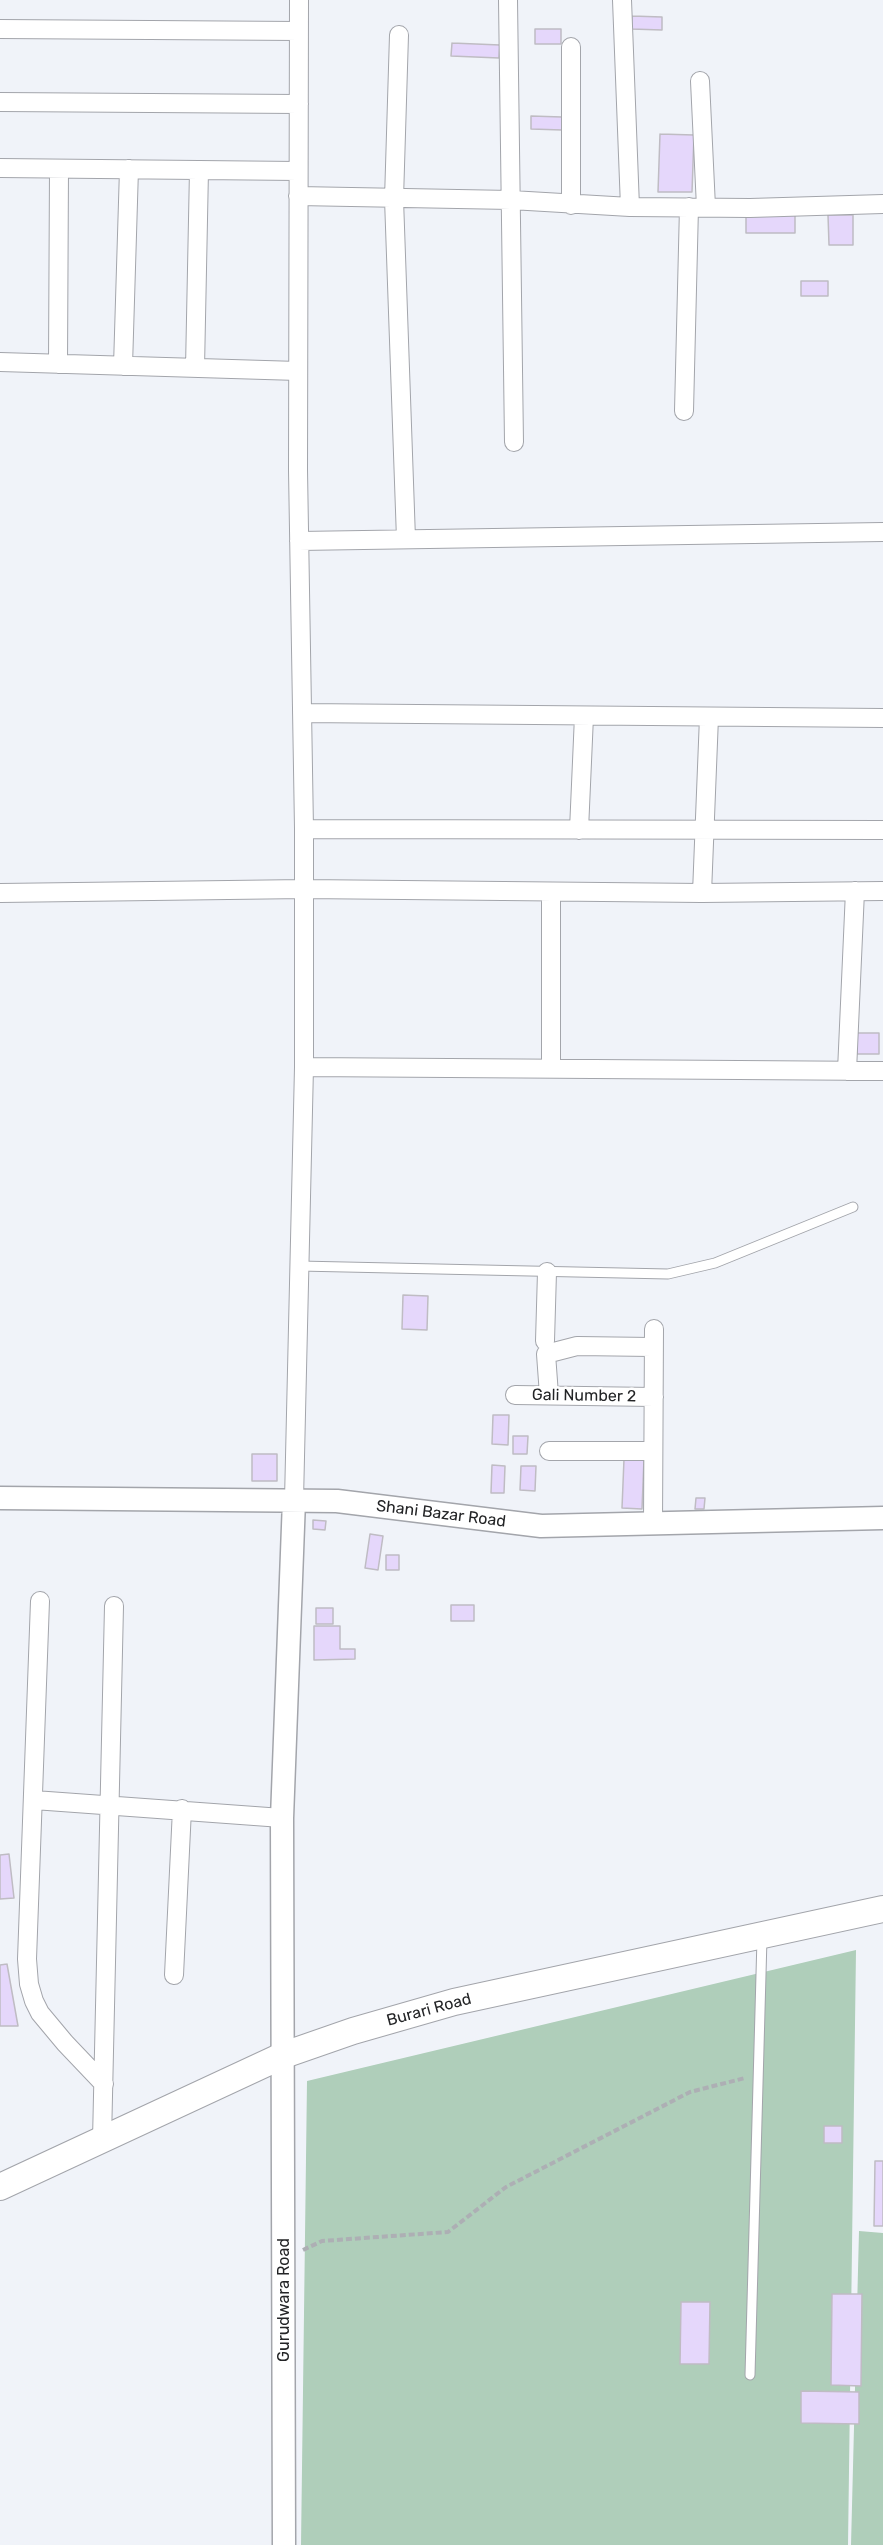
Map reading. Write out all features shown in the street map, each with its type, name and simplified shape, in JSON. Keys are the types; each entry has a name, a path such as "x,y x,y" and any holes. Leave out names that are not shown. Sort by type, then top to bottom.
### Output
{"main road":[{"name":"Burari Road","path":"0,2187 284,2055 353,2031 454,2002 883,1909"}],"street":[{"path":"294,1500 304,1067 304,829 298,371 299,0"},
{"path":"508,0 514,442"},
{"path":"622,0 630,207"},
{"path":"0,29 299,31"},
{"path":"399,35 394,199 406,539"},
{"path":"571,47 571,205"},
{"path":"684,411 698,207 700,81"},
{"path":"0,102 299,105"},
{"path":"0,168 298,171"},
{"path":"58,364 59,169"},
{"path":"123,366 129,169"},
{"path":"195,368 200,170"},
{"path":"298,196 512,200 630,207 883,204"},
{"path":"0,362 298,371"},
{"path":"299,541 883,532"},
{"path":"302,713 883,718"},
{"path":"579,830 584,716"},
{"path":"702,893 709,717"},
{"path":"304,829 883,830"},
{"path":"0,893 304,889 702,893 883,891"},
{"path":"848,1071 855,891"},
{"path":"551,1068 552,892"},
{"path":"304,1067 883,1071"},
{"path":"546,1341 547,1272"},
{"path":"549,1395 546,1354 577,1346 653,1338 653,1524"},
{"name":"Gali Number 2","path":"515,1395 654,1397"},
{"path":"549,1451 652,1451"},
{"name":"Shani Bazar Road","path":"0,1498 337,1501 542,1526 883,1518"},
{"name":"Gurudwara Road","path":"284,2545 282,1818 294,1500"},
{"path":"40,1601 27,1959 29,1983 34,2001 45,2020 104,2084"},
{"path":"102,2140 114,1606"},
{"path":"34,1800 282,1818"},
{"path":"174,1975 182,1809"}],"lane":[{"path":"299,1266 668,1274 715,1263 853,1207"},
{"path":"750,2375 763,1936"}],"path":[{"path":"284,2259 322,2241 448,2232 506,2187 669,2102 690,2092 747,2078"}],"green space":[{"path":"856,1950 848,2545 301,2545 307,2081"},
{"path":"859,2231 883,2233 883,2545 851,2545"}],"building":[{"path":"632,16 662,17 662,30 631,29"},
{"path":"535,29 561,29 561,44 535,44"},
{"path":"452,43 500,45 499,58 451,56"},
{"path":"531,116 562,117 562,130 531,129"},
{"path":"660,134 694,135 692,192 658,192"},
{"path":"746,214 795,214 795,233 746,233"},
{"path":"828,215 853,215 853,245 829,245"},
{"path":"801,281 828,281 828,296 801,296"},
{"path":"857,1033 879,1033 879,1054 857,1054"},
{"path":"403,1295 428,1296 427,1330 402,1329"},
{"path":"493,1415 509,1415 508,1445 492,1444"},
{"path":"513,1436 528,1436 527,1454 513,1454"},
{"path":"252,1454 277,1454 277,1481 252,1481"},
{"path":"624,1459 644,1459 642,1509 622,1508"},
{"path":"492,1465 505,1466 504,1493 491,1493"},
{"path":"521,1466 536,1466 535,1491 520,1490"},
{"path":"696,1498 705,1498 704,1509 695,1509"},
{"path":"313,1520 326,1521 325,1530 313,1529"},
{"path":"370,1534 383,1536 378,1570 365,1568"},
{"path":"386,1555 399,1555 399,1570 386,1570"},
{"path":"451,1605 474,1605 474,1621 451,1621"},
{"path":"316,1608 333,1608 333,1624 316,1624"},
{"path":"314,1626 340,1626 340,1649 355,1649 355,1659 314,1660"},
{"path":"9,1854 14,1898 0,1899 0,1855"},
{"path":"7,1964 18,2026 0,2026 0,1965"},
{"path":"824,2126 842,2126 842,2143 824,2143"},
{"path":"875,2161 883,2161 883,2226 874,2226"},
{"path":"832,2294 862,2294 861,2386 831,2385"},
{"path":"681,2302 710,2302 709,2364 680,2364"},
{"path":"801,2391 859,2392 859,2424 801,2423"}]}
